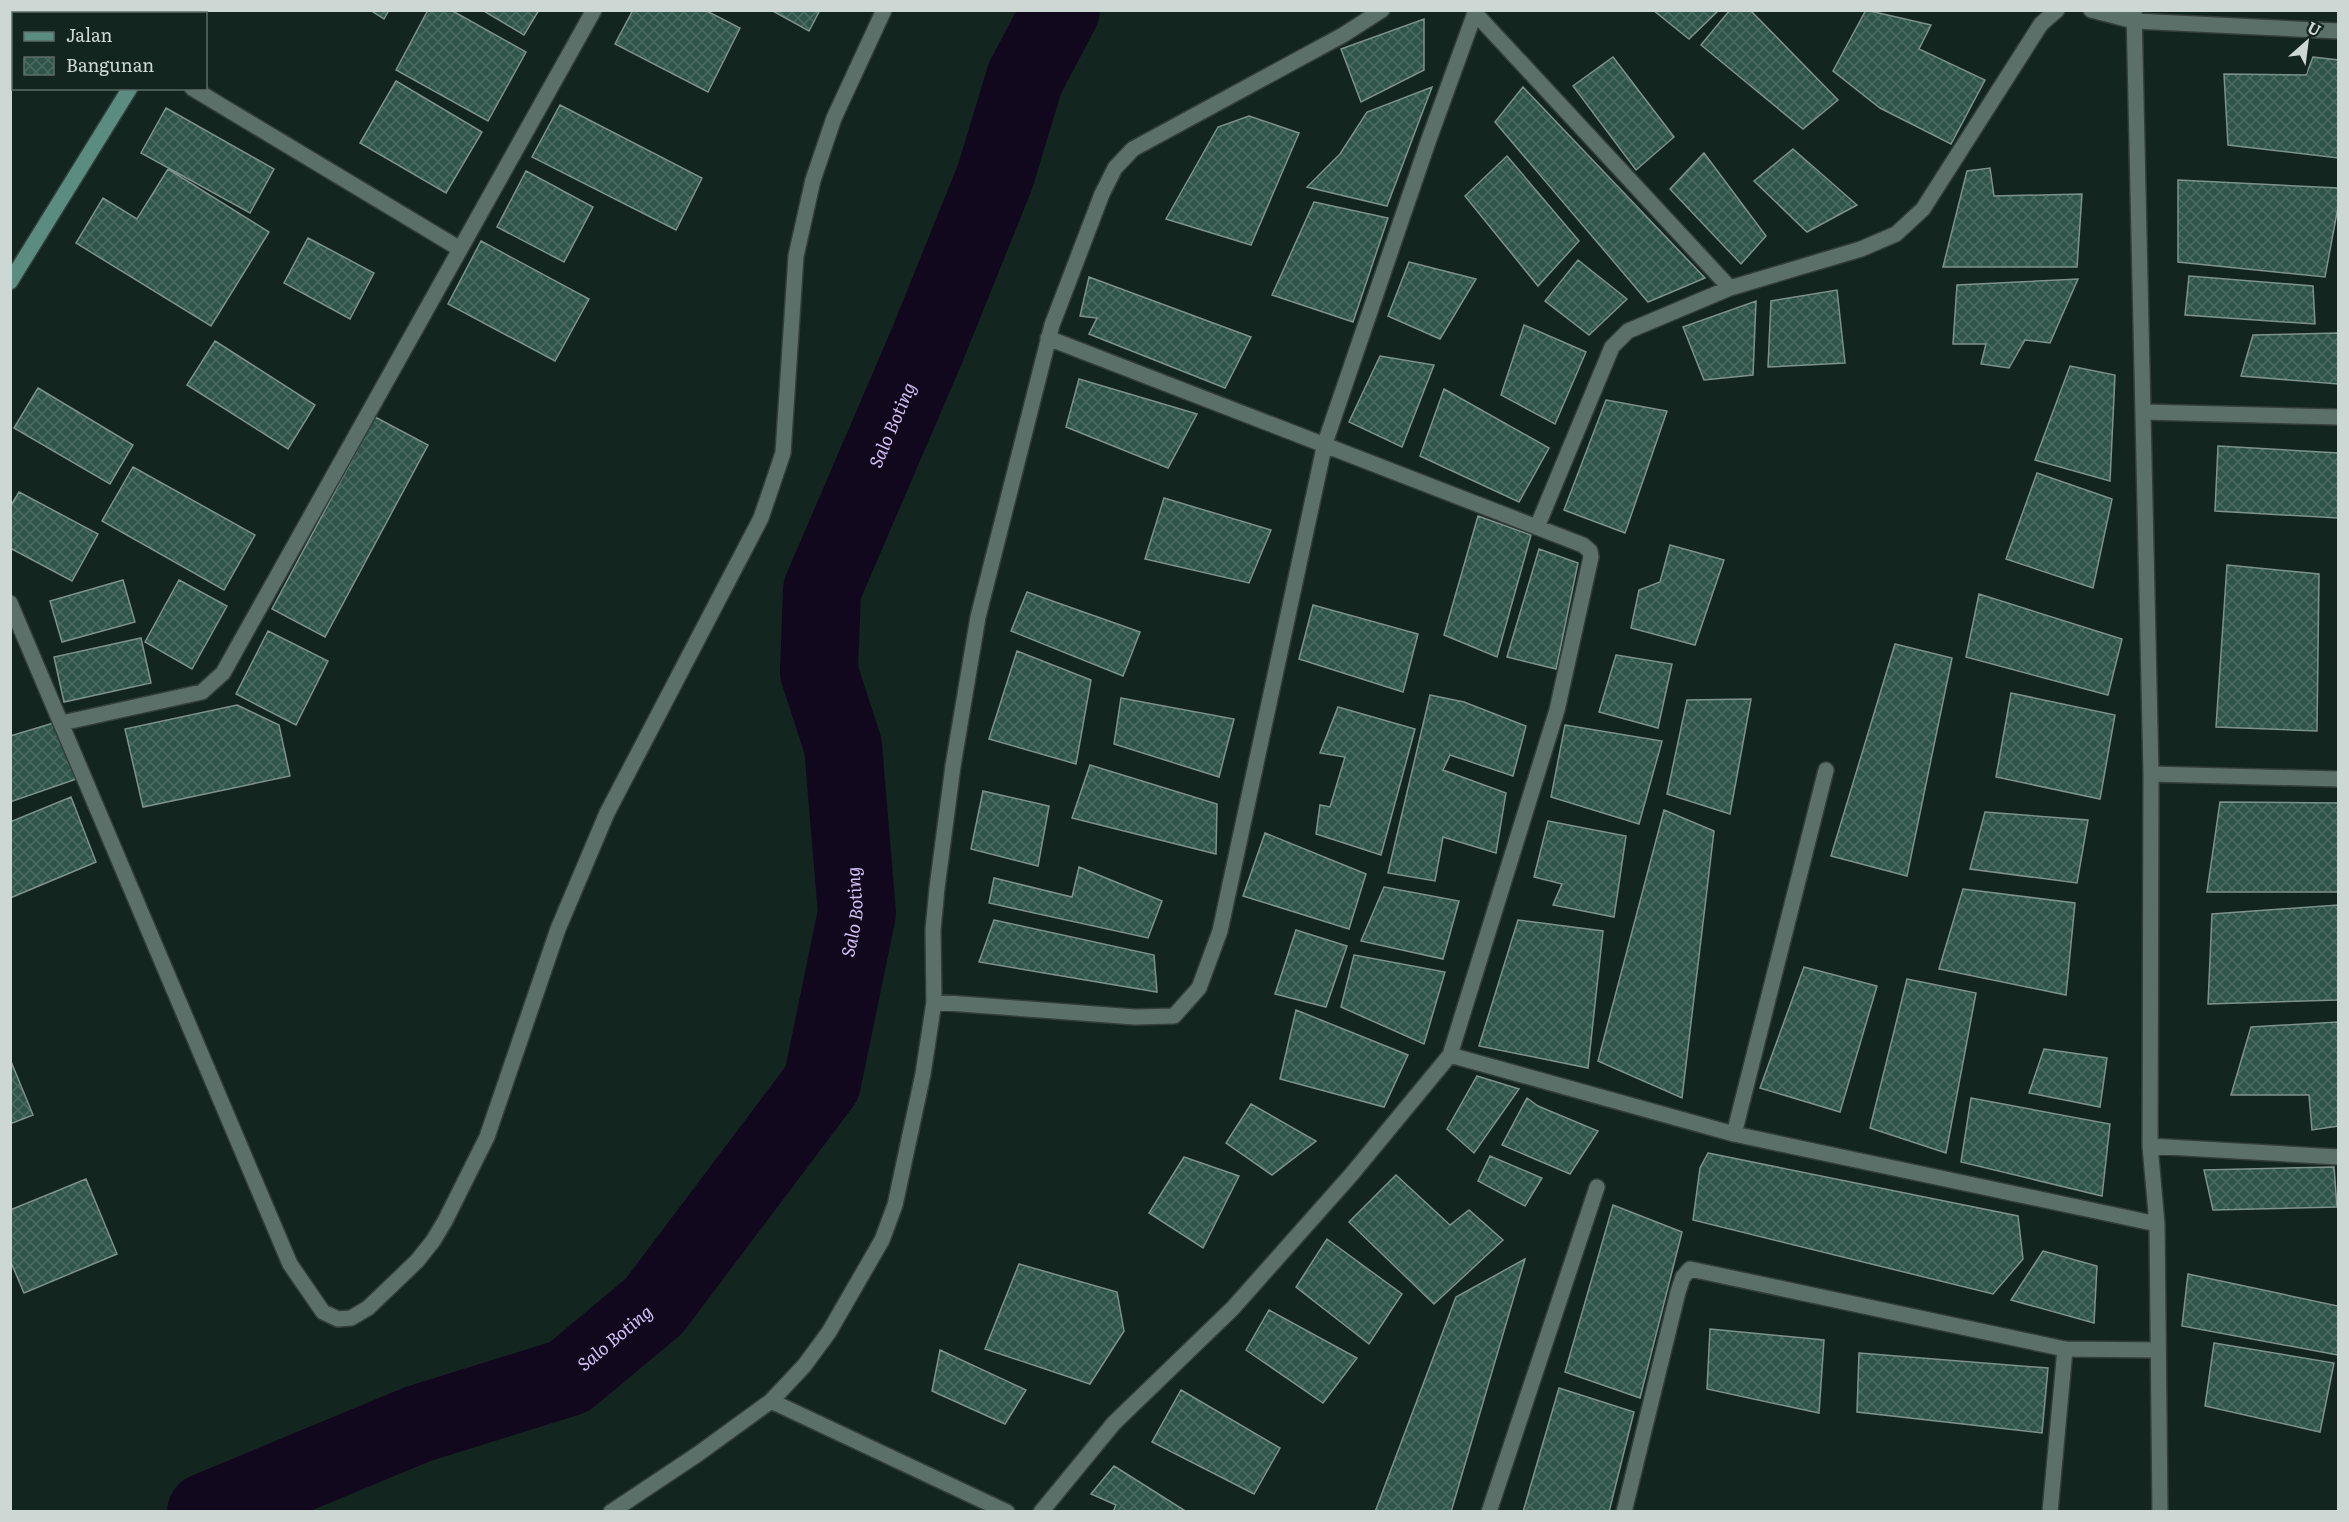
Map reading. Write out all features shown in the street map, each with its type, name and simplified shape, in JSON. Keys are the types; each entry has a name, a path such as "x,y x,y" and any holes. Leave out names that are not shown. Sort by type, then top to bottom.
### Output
{"street":[{"path":"62,723 202,692 223,673 594,10"},
{"path":"10,603 290,1264 323,1312 338,1319 351,1318 368,1308 417,1261 445,1221 487,1137 558,928 607,813 761,518 783,453 796,256 813,180 834,118 884,10"},
{"path":"611,1512 698,1454 771,1401 804,1366 829,1332 882,1240 895,1205 915,1121 934,1002 934,910 964,696 978,617 1048,338 1060,299 1102,194 1115,168 1133,149 1343,34 1382,10"},
{"path":"1537,527 1604,366 1618,339 1628,331 1730,288 1861,249 1888,238 1910,222 1923,209 2041,24 2057,10"},
{"path":"2091,10 2134,16 2338,30"},
{"path":"934,1002 1135,1017 1173,1016 1199,988 1220,931 1325,443 1475,12 1730,288"},
{"path":"2134,16 2151,774 2150,1146 2157,1224 2160,1512"},
{"path":"10,282 129,90"},
{"path":"195,90 460,249"},
{"path":"1041,1512 1114,1423 1241,1300 1351,1175 1450,1055 1557,710 1591,556 1590,551 1583,545 1325,443 1048,338"},
{"path":"2144,412 2338,417"},
{"path":"1734,1134 1826,770"},
{"path":"2151,774 2338,779"},
{"path":"1450,1055 1734,1134 2157,1224"},
{"path":"2150,1146 2338,1157"},
{"path":"1489,1512 1597,1187"},
{"path":"1624,1512 1678,1292 1683,1277 1690,1269 2065,1349 2158,1350"},
{"path":"2050,1512 2065,1349"},
{"path":"771,1401 1007,1512"}],"building":[{"path":"370,10 389,10 384,19"},
{"path":"428,10 451,10 526,52 488,121 396,70"},
{"path":"482,10 539,10 524,35"},
{"path":"633,10 705,10 740,28 708,92 615,44"},
{"path":"771,10 820,10 809,31"},
{"path":"1653,10 1719,10 1689,39"},
{"path":"1730,10 1750,10 1838,100 1803,129 1701,45"},
{"path":"1866,10 1931,25 1919,49 1985,80 1951,144 1880,108 1833,71"},
{"path":"1424,19 1424,70 1361,102 1341,49"},
{"path":"1613,57 1674,137 1636,170 1573,86"},
{"path":"2313,57 2338,60 2338,158 2228,145 2224,74 2306,75"},
{"path":"396,81 482,132 446,193 360,143"},
{"path":"1432,87 1387,206 1307,187 1340,154 1367,112"},
{"path":"1523,87 1705,278 1648,302 1495,122"},
{"path":"560,105 702,178 676,230 532,157"},
{"path":"166,108 274,169 250,213 141,153"},
{"path":"1249,116 1299,133 1251,245 1166,219 1218,127"},
{"path":"1793,149 1857,205 1807,232 1754,181"},
{"path":"1704,153 1766,236 1741,264 1670,189"},
{"path":"1507,156 1579,241 1538,286 1465,196"},
{"path":"1990,168 1994,196 2082,194 2077,267 1943,267 1967,171"},
{"path":"168,169 269,232 211,326 76,243 103,198 137,219"},
{"path":"526,171 593,207 564,262 497,227"},
{"path":"2178,180 2338,188 2338,207 2325,277 2178,262"},
{"path":"1314,202 1388,218 1353,322 1272,295"},
{"path":"308,238 374,273 350,319 284,283"},
{"path":"481,241 589,299 555,361 448,304"},
{"path":"1578,260 1627,299 1589,335 1545,301"},
{"path":"1409,262 1476,279 1440,339 1388,316"},
{"path":"2189,276 2313,286 2315,324 2185,315"},
{"path":"1089,277 1251,337 1225,388 1089,334 1097,318 1080,316"},
{"path":"2078,279 2050,343 2025,340 2009,368 1981,364 1986,344 1953,344 1957,285"},
{"path":"1837,290 1845,363 1768,367 1771,301"},
{"path":"1756,301 1753,375 1704,380 1683,327"},
{"path":"1524,325 1586,352 1555,424 1501,395"},
{"path":"2338,333 2338,384 2241,376 2253,335"},
{"path":"215,341 315,405 288,449 187,385"},
{"path":"1380,356 1434,365 1402,447 1349,422"},
{"path":"2070,366 2115,375 2110,481 2035,460"},
{"path":"1079,379 1197,414 1168,468 1066,427"},
{"path":"38,388 133,445 110,484 14,428"},
{"path":"1444,389 1549,448 1519,502 1420,456"},
{"path":"1606,400 1667,411 1625,533 1564,510"},
{"path":"375,417 428,445 325,637 272,609"},
{"path":"2218,446 2338,453 2338,518 2215,511"},
{"path":"133,467 255,535 224,590 102,521"},
{"path":"2037,473 2112,499 2093,588 2006,559"},
{"path":"19,492 98,534 72,581 10,548 10,507"},
{"path":"1164,498 1271,530 1249,583 1145,559"},
{"path":"1478,516 1531,535 1497,657 1444,635"},
{"path":"1670,545 1724,560 1695,645 1631,628 1639,590 1660,582"},
{"path":"1539,549 1578,563 1556,669 1507,657"},
{"path":"2227,565 2319,574 2317,731 2216,727"},
{"path":"123,580 135,622 62,642 50,601"},
{"path":"179,580 227,606 192,669 145,642"},
{"path":"1027,592 1140,632 1123,676 1011,631"},
{"path":"1979,594 2122,639 2108,695 1966,657"},
{"path":"1313,605 1418,634 1403,692 1299,659"},
{"path":"268,631 328,661 296,725 236,694"},
{"path":"141,638 151,683 64,702 54,657"},
{"path":"1895,644 1952,658 1907,876 1831,856"},
{"path":"1017,651 1091,680 1076,764 989,739"},
{"path":"1616,655 1672,664 1658,728 1599,712"},
{"path":"2011,693 2115,715 2100,799 1996,777"},
{"path":"1430,695 1464,702 1526,726 1513,776 1450,755 1443,770 1506,793 1496,853 1443,837 1435,881 1388,873"},
{"path":"1121,698 1234,719 1219,777 1114,744"},
{"path":"1751,699 1730,814 1667,794 1687,700"},
{"path":"237,705 279,725 290,776 143,807 125,729"},
{"path":"1338,707 1415,729 1381,855 1316,834 1320,805 1330,807 1345,757 1320,753"},
{"path":"57,722 82,777 10,802 10,736"},
{"path":"1565,725 1662,741 1639,824 1551,797"},
{"path":"1090,765 1217,804 1216,854 1072,818"},
{"path":"983,791 1049,806 1038,866 971,849"},
{"path":"71,797 96,862 10,898 10,822"},
{"path":"2220,802 2338,803 2338,892 2207,892"},
{"path":"1664,810 1714,831 1682,1098 1598,1061"},
{"path":"1985,812 2088,820 2077,883 1970,869"},
{"path":"1548,821 1626,836 1614,917 1553,905 1562,884 1534,877"},
{"path":"1265,833 1366,874 1349,929 1243,896"},
{"path":"1079,867 1162,901 1148,938 989,903 994,878 1072,897"},
{"path":"1384,887 1459,901 1443,959 1361,941"},
{"path":"1963,889 2075,903 2066,995 1939,969"},
{"path":"2338,905 2338,1000 2208,1004 2212,914"},
{"path":"994,920 1154,955 1157,992 979,962"},
{"path":"1518,920 1603,931 1588,1068 1479,1046"},
{"path":"1296,930 1347,946 1326,1007 1275,994"},
{"path":"1354,955 1445,972 1424,1044 1341,1007"},
{"path":"1804,967 1877,986 1840,1112 1760,1088"},
{"path":"1907,979 1976,993 1946,1153 1870,1128"},
{"path":"1296,1010 1408,1055 1384,1107 1280,1079"},
{"path":"2338,1022 2338,1126 2312,1130 2309,1095 2231,1095 2251,1027"},
{"path":"2044,1049 2107,1058 2100,1107 2029,1093"},
{"path":"10,1059 33,1115 10,1124"},
{"path":"1477,1076 1519,1089 1474,1153 1447,1129"},
{"path":"1527,1098 1538,1106 1598,1131 1570,1174 1502,1145"},
{"path":"1971,1098 2110,1124 2102,1196 1961,1162"},
{"path":"1251,1104 1316,1141 1272,1175 1226,1143"},
{"path":"1708,1153 2018,1216 2023,1259 1993,1294 1693,1220 1700,1168"},
{"path":"1490,1156 1542,1178 1525,1206 1478,1181"},
{"path":"1184,1157 1239,1176 1203,1248 1149,1213"},
{"path":"2334,1167 2337,1207 2213,1210 2204,1170"},
{"path":"1396,1175 1450,1225 1469,1210 1503,1240 1434,1304 1349,1222"},
{"path":"86,1179 117,1254 24,1293 10,1260 10,1210"},
{"path":"1613,1205 1682,1232 1640,1398 1565,1372"},
{"path":"1327,1239 1402,1294 1369,1344 1296,1287"},
{"path":"2043,1251 2097,1266 2094,1323 2011,1300"},
{"path":"1525,1259 1451,1512 1375,1512 1456,1297"},
{"path":"1019,1264 1117,1292 1124,1331 1090,1384 985,1349"},
{"path":"2188,1274 2338,1306 2338,1355 2182,1326"},
{"path":"1269,1310 1357,1358 1323,1403 1246,1350"},
{"path":"1710,1329 1824,1340 1819,1413 1707,1389"},
{"path":"2214,1343 2334,1363 2320,1432 2205,1406"},
{"path":"940,1350 1026,1390 1005,1424 932,1391"},
{"path":"1859,1353 2048,1368 2042,1433 1857,1412"},
{"path":"1559,1388 1634,1412 1609,1512 1523,1512"},
{"path":"1181,1390 1280,1448 1254,1494 1152,1442"},
{"path":"1114,1466 1187,1512 1113,1512 1116,1505 1091,1494"}],"waterway":[{"name":"Salo Boting","path":"206,1512 418,1424 569,1377 654,1306 822,1083 857,913 843,746 819,672 822,590 926,348 995,177 1025,78 1061,10"}]}
